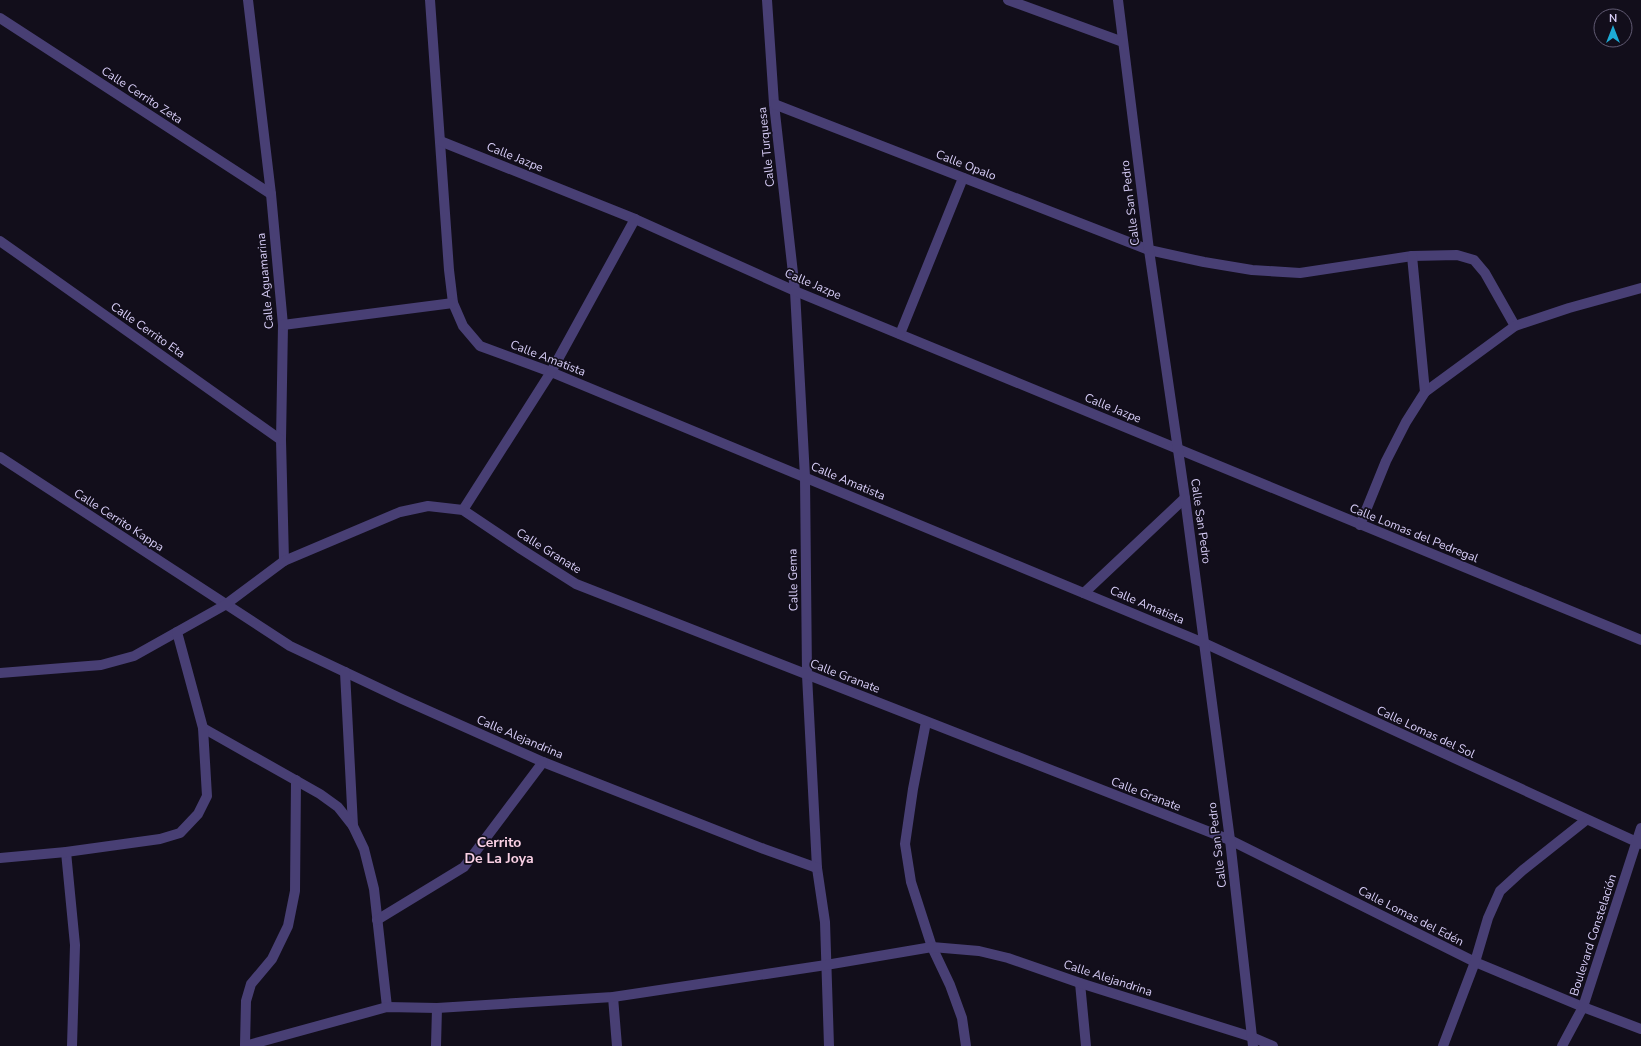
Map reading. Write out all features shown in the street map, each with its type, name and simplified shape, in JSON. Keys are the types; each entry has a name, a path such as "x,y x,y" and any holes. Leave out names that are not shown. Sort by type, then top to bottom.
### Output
{"street":[{"name":"Calle Aguamarina","path":"248,0 271,194 283,325 281,440 284,561"},
{"path":"283,325 453,303 430,0"},
{"name":"Calle Turquesa","path":"766,0 774,104 795,291"},
{"path":"1008,0 1123,42"},
{"name":"Calle San Pedro","path":"1118,0 1149,250 1185,498 1230,840 1252,1042"},
{"name":"Calle Cerrito Zeta","path":"0,18 271,194"},
{"name":"Calle Opalo","path":"774,104 1149,250 1252,270 1300,273 1412,256 1458,255 1474,260 1486,273 1515,326"},
{"name":"Calle Jazpe","path":"440,141 635,220 795,291 1178,448"},
{"path":"900,334 963,178"},
{"path":"0,673 101,665 134,656 225,605 284,561 400,512 428,506 463,510 552,372 635,220"},
{"name":"Calle Cerrito Eta","path":"0,241 281,440"},
{"path":"1412,256 1425,392"},
{"path":"1360,525 1393,448 1406,422 1425,392 1515,326 1569,308 1641,288"},
{"name":"Calle Gema","path":"795,291 805,477 806,675 817,868 826,922 829,1046"},
{"name":"Calle Amatista","path":"453,303 463,326 480,346 552,372 1204,643"},
{"name":"Calle Lomas del Pedregal","path":"1178,448 1360,525 1641,640"},
{"name":"Calle Cerrito Kappa","path":"0,457 225,605"},
{"path":"1084,593 1185,498"},
{"name":"Calle Granate","path":"463,510 576,584 1230,840"},
{"name":"Calle Alejandrina","path":"225,605 290,646 543,762 764,849 817,868"},
{"path":"0,858 66,852 160,839 180,833 198,814 207,796 202,728 177,632"},
{"name":"Calle Lomas del Sol","path":"1204,643 1586,820 1639,843"},
{"path":"345,672 353,826"},
{"path":"926,722 913,789 905,844 911,882 932,947 950,984 962,1018 966,1046"},
{"path":"202,728 320,794 338,807 353,826 364,849 374,889 387,1007"},
{"path":"377,920 464,867 543,762"},
{"path":"245,1046 246,1001 251,984 272,959 288,926 293,898 296,780"},
{"path":"1443,1046 1475,962 1488,918 1500,891 1523,870 1586,820"},
{"name":"Boulevard Constelación","path":"1562,1046 1583,1007 1639,843 1641,828"},
{"name":"Calle Lomas del Edén","path":"1230,840 1475,962 1583,1007 1641,1029"},
{"path":"66,852 75,945 72,1046"},
{"name":"Calle Alejandrina","path":"245,1046 387,1007 437,1008 613,997 826,965 932,947 979,951 1008,958 1252,1042 1273,1046"},
{"path":"1080,983 1086,1046"},
{"path":"613,997 617,1046"},
{"path":"436,1046 437,1008"}],"district":[{"name":"Cerrito De La Joya","path":"499,850"}]}
